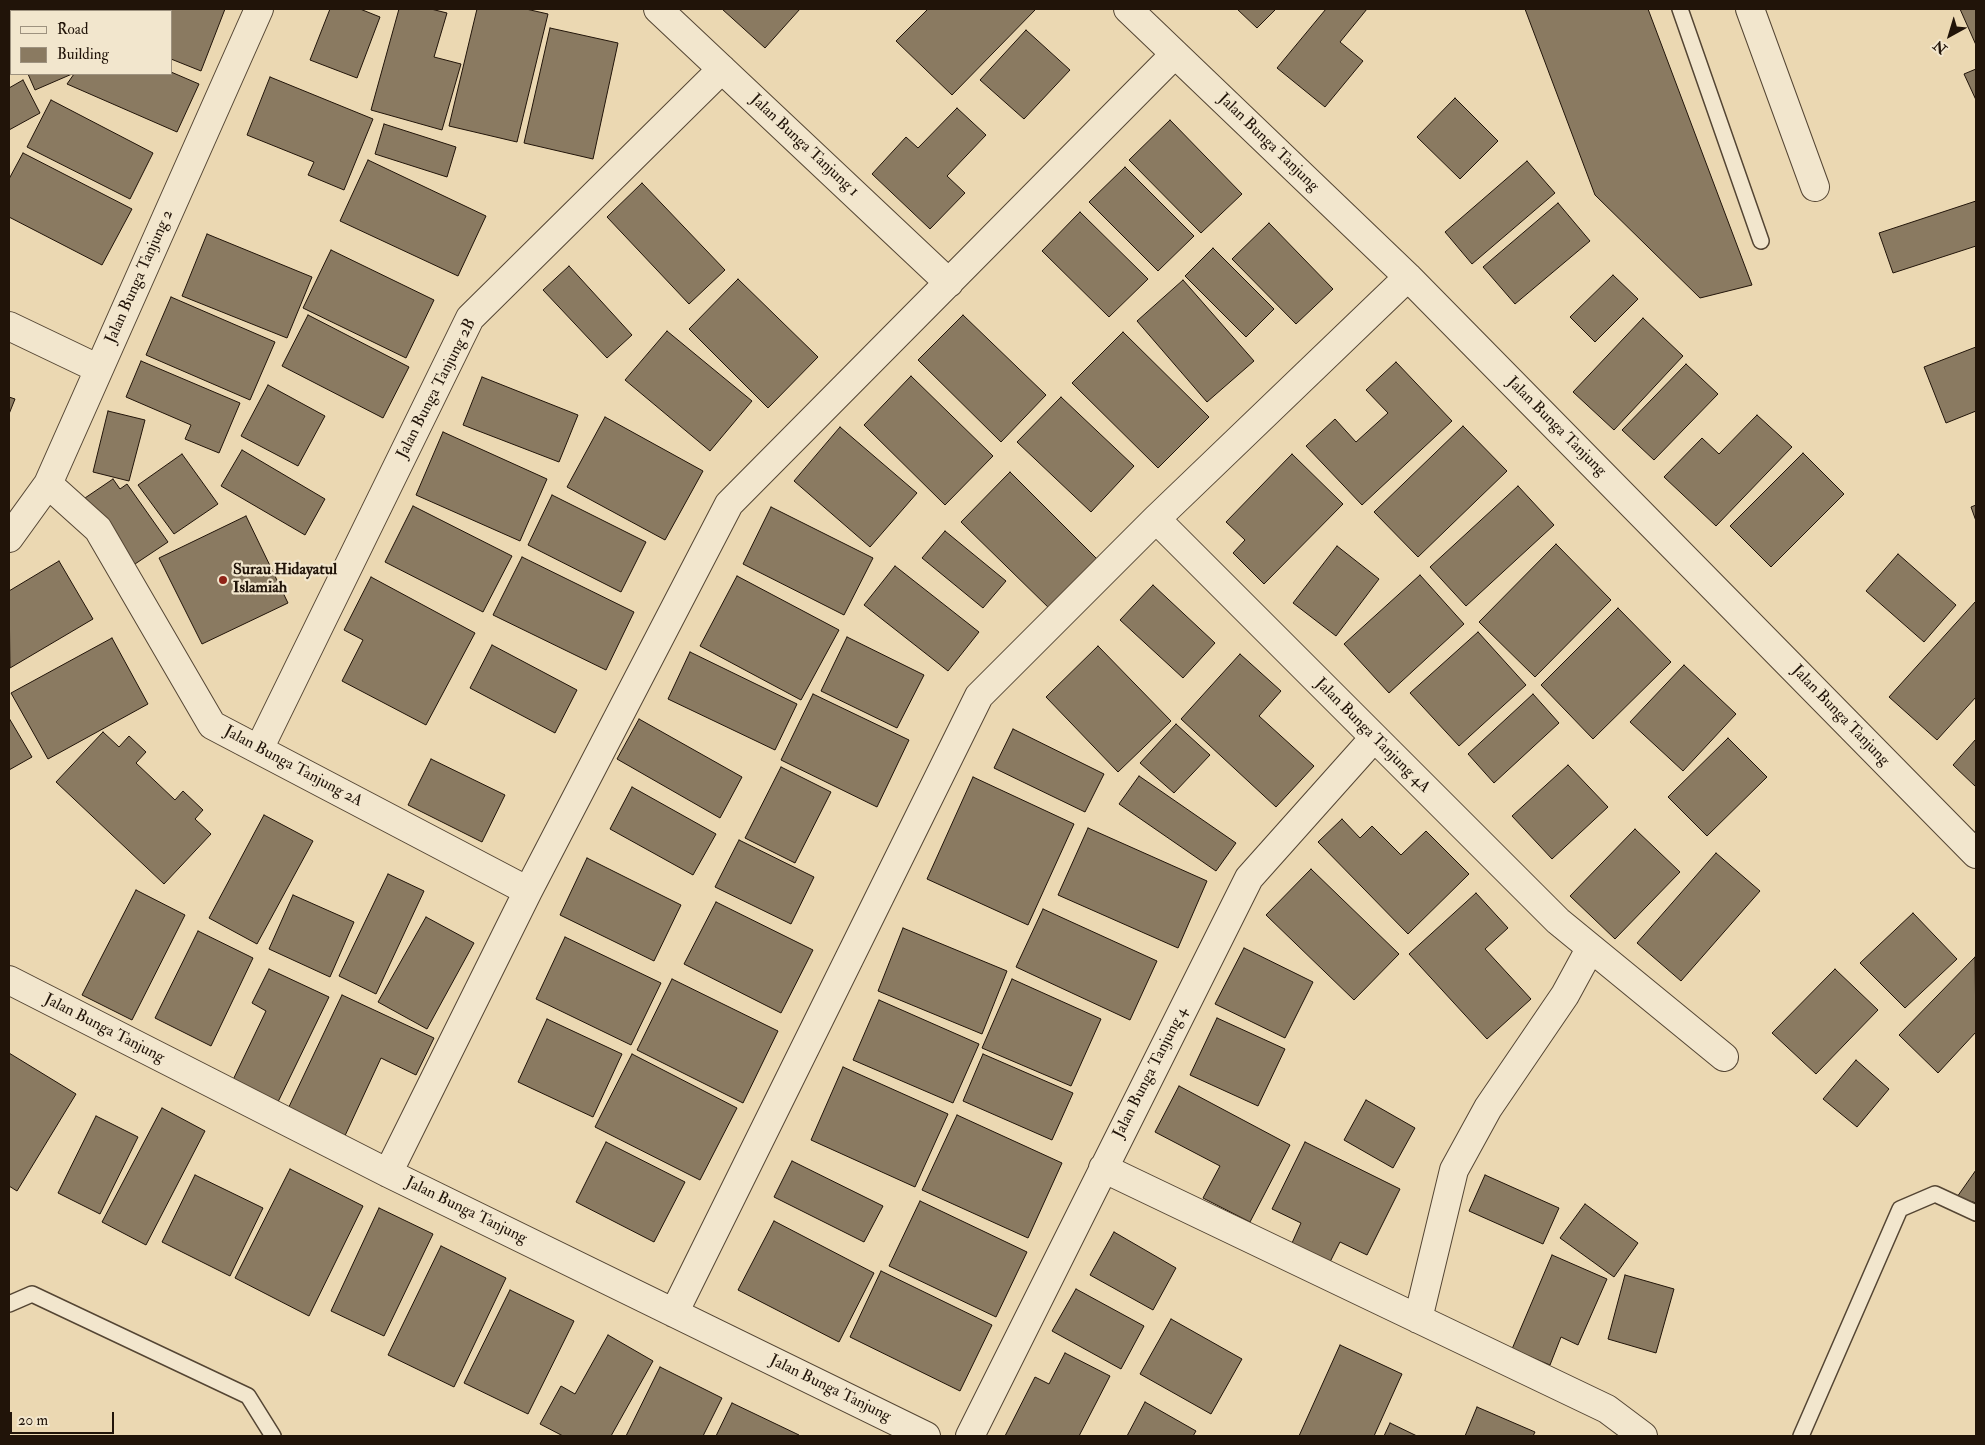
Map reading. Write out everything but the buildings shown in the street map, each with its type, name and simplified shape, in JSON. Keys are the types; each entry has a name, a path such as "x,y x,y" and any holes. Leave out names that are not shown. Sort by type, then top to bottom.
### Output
{"street":[{"name":"Jalan Bunga Tanjung 2","path":"9,538 48,484 259,9"},
{"name":"Jalan Bunga Tanjung 1","path":"658,9 949,283"},
{"name":"Jalan Bunga Tanjung","path":"1128,9 1408,277 1976,854"},
{"path":"1750,9 1815,187"},
{"path":"388,1173 528,891 729,504 1176,54"},
{"name":"Jalan Bunga Tanjung 2B","path":"259,749 470,318 722,69"},
{"path":"674,1313 979,696 1156,519 1408,277"},
{"path":"9,326 99,369"},
{"name":"Jalan Bunga Tanjung 2A","path":"48,484 98,529 212,724 528,891"},
{"name":"Jalan Bunga Tanjung 4A","path":"1156,519 1558,921 1724,1057"},
{"name":"Jalan Bunga Tanjung 4","path":"970,1436 1249,878 1374,738"},
{"path":"1418,1319 1454,1170 1488,1108 1565,995 1590,949"},
{"name":"Jalan Bunga Tanjung","path":"9,980 388,1173 926,1436"},
{"path":"1104,1168 1607,1408 1643,1436"}],"lane":[{"path":"1680,9 1761,241"},
{"path":"1801,1436 1900,1209 1935,1194 1976,1213"},
{"path":"9,1304 32,1294 248,1396 273,1436"}],"place":[{"name":"Surau Hidayatul Islamiah","path":"223,580"}]}
